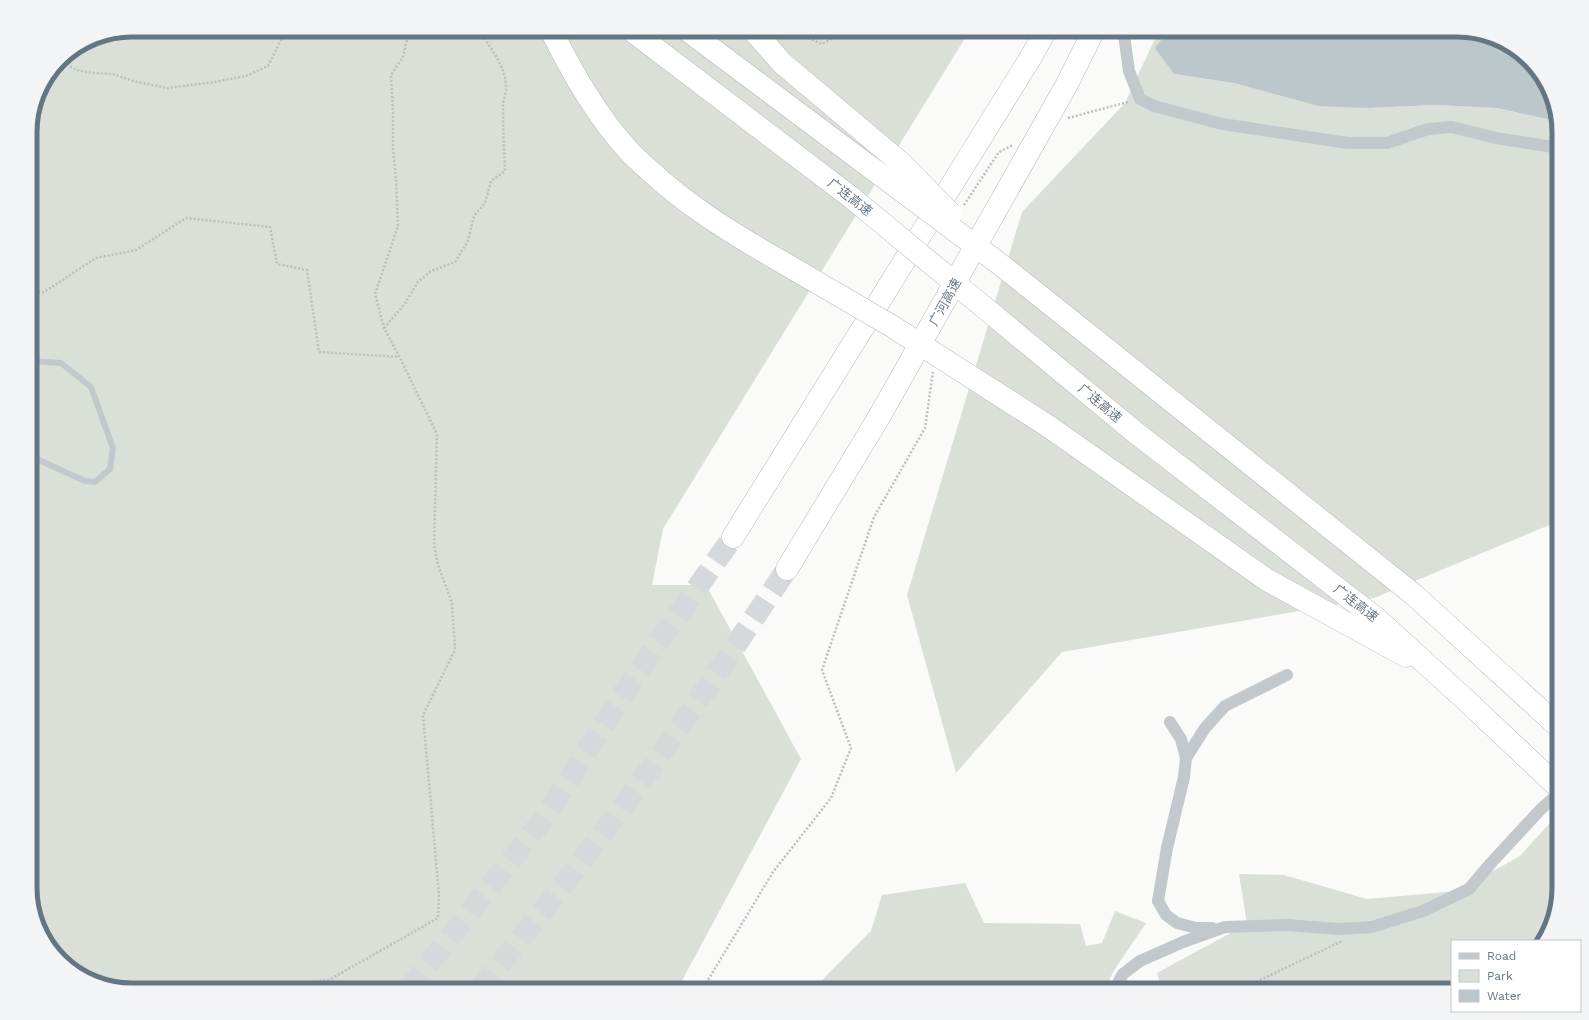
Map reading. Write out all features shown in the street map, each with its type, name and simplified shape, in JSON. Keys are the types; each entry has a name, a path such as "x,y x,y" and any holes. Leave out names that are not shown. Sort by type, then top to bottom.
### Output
{"highway":[{"path":"554,37 566,60 599,113 628,151 674,192 723,227 890,325 1048,426 1267,580 1438,674"},
{"name":"广连高速","path":"641,37 852,198 1136,433 1377,619 1552,781"},
{"path":"696,37 1001,265 1089,335 1413,594 1552,721"},
{"path":"759,37 782,63 902,164 1001,265"},
{"path":"733,537 1042,37"},
{"name":"广河高速","path":"787,569 879,417 1066,86 1090,37"}],"street":[{"path":"1124,37 1130,71 1140,99 1154,106 1222,124 1348,143 1387,143 1428,129 1452,127 1496,138 1552,147"},
{"path":"1186,758 1205,728 1225,706 1287,676"},
{"path":"1170,722 1181,739 1186,758 1184,777 1167,848 1158,901 1166,915 1177,923 1196,928 1286,925 1340,929 1372,927 1423,911 1469,890 1490,863 1552,800"},
{"path":"1118,983 1123,974 1140,961 1184,942 1225,928"}],"lane":[{"path":"37,361 61,363 91,386 113,448 110,469 95,482 85,481 37,459"}],"path":[{"path":"66,64 76,70 113,74 133,81 166,88 246,76 268,66 284,37"},
{"path":"305,983 329,980 438,918 439,895 423,715 455,650 452,603 438,565 434,545 437,434 384,328 375,294 398,226 396,179 392,149 394,113 391,75 403,57 407,37"},
{"path":"384,328 404,305 418,282 431,271 455,262 468,241 474,216 485,203 490,181 505,171 502,131 503,103 506,85 499,61 484,37"},
{"path":"806,37 822,44 835,37"},
{"path":"1061,121 1140,99"},
{"path":"964,206 999,152 1020,142"},
{"path":"37,292 44,292 96,258 136,250 186,218 270,227 277,264 306,270 319,352 400,358"},
{"path":"706,983 773,872 831,798 851,748 822,670 874,517 925,428 933,367"},
{"path":"1254,983 1342,942 1350,928"}],"green space":[{"path":"125,37 966,37 663,529 652,585 706,585 801,759 681,983 125,983 101,978 69,960 57,946 44,925 37,895 37,125 44,95 60,69 79,53 95,44"},
{"path":"1156,37 1164,37 1156,48 1174,74 1234,83 1269,92 1367,108 1435,105 1497,108 1551,120 1552,524 1374,598 1062,652 956,773 907,595 1022,212 1125,103"},
{"path":"1552,821 1552,888 1549,913 1545,925 1537,940 1451,940 1451,983 1160,983 1157,973 1247,924 1239,874 1284,875 1367,899 1457,891 1520,856"},
{"path":"965,883 984,923 1080,924 1086,946 1102,943 1115,911 1146,923 1113,972 1108,983 819,983 871,931 882,895"}],"water":[{"path":"1164,37 1457,37 1482,40 1494,44 1510,53 1529,69 1547,101 1551,120 1497,108 1435,105 1367,108 1319,106 1234,83 1174,74 1155,48"}],"tunnel":[{"path":"414,983 542,821 630,683 733,537"},
{"path":"485,983 573,873 627,801 697,702 787,569"}]}
